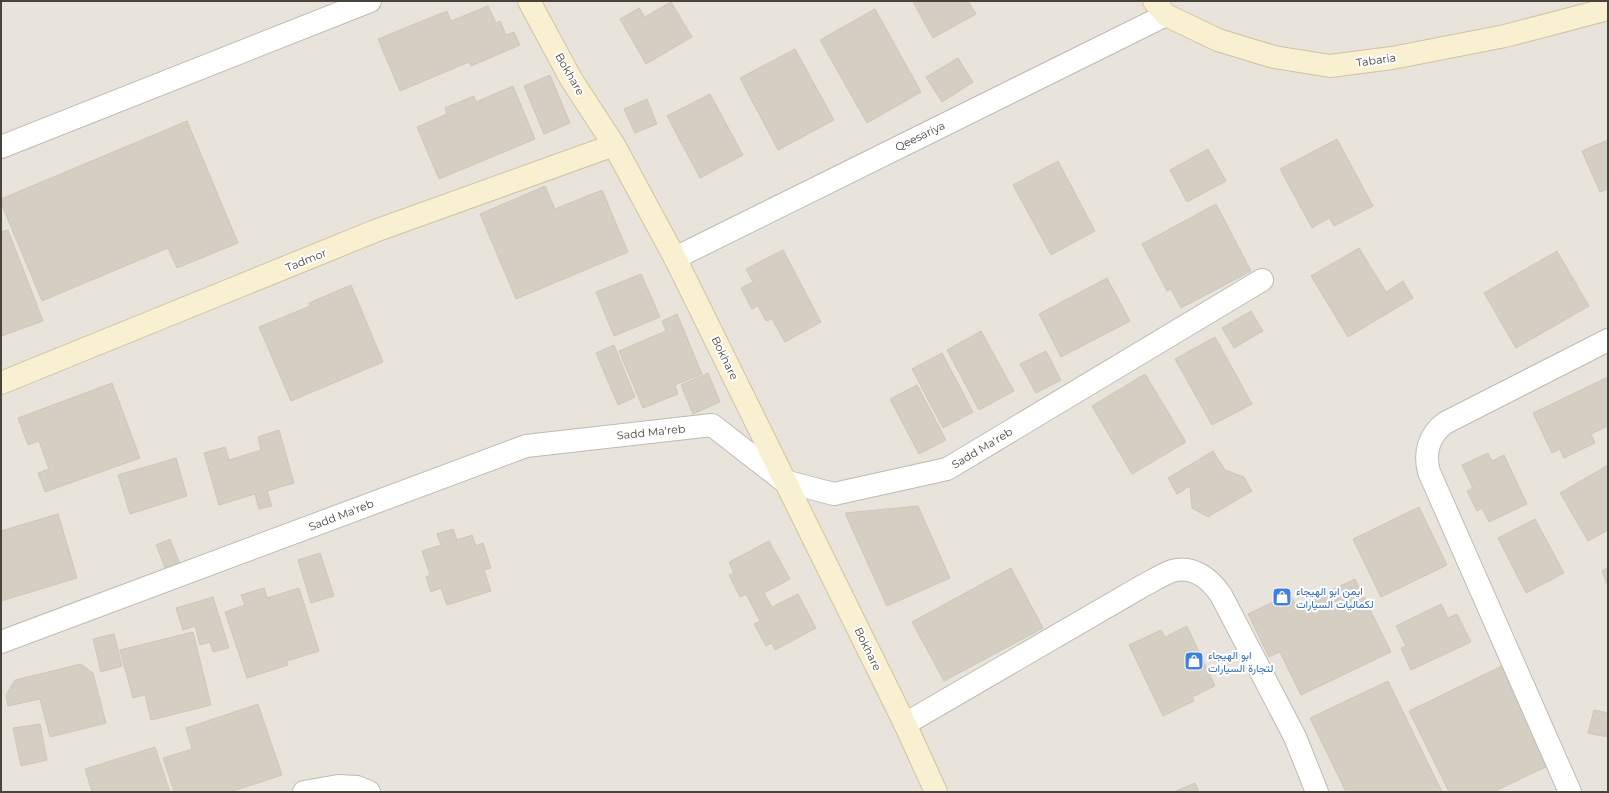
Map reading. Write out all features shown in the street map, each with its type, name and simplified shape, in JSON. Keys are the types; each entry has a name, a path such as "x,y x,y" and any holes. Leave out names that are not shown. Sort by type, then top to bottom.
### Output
{"street":[{"path":"1,147 370,1"},
{"name":"Bokhare","path":"531,2 571,79 614,145 675,258 784,481 906,724 936,792"},
{"name":"Tabaria","path":"1160,8 1218,40 1274,57 1330,66 1392,58 1505,36 1608,9"},
{"name":"Qeesariya","path":"675,258 1160,8"},
{"name":"Tadmor","path":"1,383 375,231 614,145"},
{"name":"Sadd Ma'reb","path":"1,642 526,446 712,425 784,481 834,494 946,469 1262,280"},
{"path":"1570,792 1429,472 1426,459 1431,438 1439,427 1445,423 1608,340"},
{"path":"906,724 1139,588 1172,571 1187,570 1201,574 1213,583 1221,595 1295,737 1317,792"},
{"path":"304,792 338,786 357,787 369,792"}],"shaded area":[{"path":"1,1 1608,1 1608,792 1,792"}],"building":[{"path":"968,1 976,14 933,38 913,2"},
{"path":"671,2 692,37 646,64 620,19 639,8 645,17"},
{"path":"488,6 496,23 500,21 506,35 514,32 520,45 471,66 469,62 400,91 378,39 447,11 451,21"},
{"path":"875,9 921,92 867,123 820,40"},
{"path":"795,49 834,120 778,150 740,78"},
{"path":"958,58 973,82 942,102 926,77"},
{"path":"550,75 570,123 544,134 524,86"},
{"path":"513,86 535,139 439,179 417,127 447,114 445,108 474,96 476,102"},
{"path":"710,94 743,155 700,178 667,116"},
{"path":"647,99 657,124 635,133 624,109"},
{"path":"187,121 238,243 177,268 168,248 42,301 1,203 1,199"},
{"path":"1337,139 1373,206 1334,226 1329,218 1312,228 1280,169"},
{"path":"1608,140 1608,189 1600,192 1582,151"},
{"path":"1208,149 1226,181 1187,202 1170,170"},
{"path":"1058,161 1095,231 1051,255 1013,185"},
{"path":"545,186 555,209 602,190 628,252 516,299 480,214"},
{"path":"1216,204 1251,271 1181,308 1171,289 1167,291 1142,244"},
{"path":"8,230 43,321 1,336 1,232"},
{"path":"1359,248 1386,292 1403,281 1413,298 1348,337 1311,276"},
{"path":"783,250 821,322 785,342 772,319 766,321 758,306 752,309 741,288 753,282 746,269"},
{"path":"1557,251 1589,306 1516,348 1484,293"},
{"path":"641,274 660,317 614,336 596,292"},
{"path":"1107,278 1130,321 1061,357 1039,314"},
{"path":"351,285 383,362 291,401 259,327 310,306 309,303"},
{"path":"1251,311 1263,331 1234,348 1222,328"},
{"path":"677,314 702,374 675,385 678,394 643,408 619,351 666,331 662,321"},
{"path":"981,331 1014,391 979,410 947,350"},
{"path":"1215,337 1252,404 1212,425 1175,359"},
{"path":"614,345 635,397 618,405 596,353"},
{"path":"1046,351 1061,380 1036,393 1020,364"},
{"path":"942,353 973,412 943,428 912,369"},
{"path":"708,373 720,402 693,414 681,385"},
{"path":"1145,374 1186,442 1132,474 1092,406"},
{"path":"1608,377 1608,426 1591,434 1595,443 1564,458 1560,449 1552,453 1533,413"},
{"path":"112,383 140,458 45,492 38,473 49,469 39,441 28,445 18,418"},
{"path":"917,385 946,440 919,454 890,399"},
{"path":"279,430 294,483 267,491 272,506 259,509 255,494 219,505 204,453 225,447 229,460 261,450 258,437"},
{"path":"1213,451 1225,470 1244,477 1252,491 1208,517 1192,508 1190,486 1177,494 1168,478"},
{"path":"1488,453 1492,461 1504,455 1527,504 1489,522 1482,508 1477,511 1467,491 1473,488 1462,465"},
{"path":"176,458 187,496 130,514 118,475"},
{"path":"1608,465 1608,530 1588,541 1560,493"},
{"path":"918,506 950,578 887,606 845,513"},
{"path":"1419,507 1447,565 1381,597 1353,539"},
{"path":"58,514 77,578 1,601 1,531"},
{"path":"1535,519 1564,573 1526,593 1498,538"},
{"path":"453,529 457,540 472,535 476,546 483,543 491,568 484,570 491,591 447,605 441,588 431,592 426,577 430,575 422,551 441,545 437,534"},
{"path":"170,539 180,564 166,570 156,545"},
{"path":"769,541 790,579 764,593 772,607 798,594 816,628 775,650 772,643 766,646 754,624 760,621 746,594 740,597 729,575 734,573 729,562"},
{"path":"320,553 334,596 311,603 298,560"},
{"path":"1011,568 1043,628 944,681 912,622"},
{"path":"1608,568 1608,586 1602,571"},
{"path":"1355,579 1391,652 1301,695 1280,652 1269,657 1248,614 1290,594 1297,607"},
{"path":"264,588 267,598 299,588 319,651 287,661 288,665 247,678 225,612 245,605 241,595"},
{"path":"213,597 229,648 213,652 210,642 200,645 195,626 183,630 176,608"},
{"path":"1441,604 1448,618 1457,614 1471,642 1411,670 1401,648 1406,646 1396,626"},
{"path":"1187,626 1215,686 1192,697 1194,701 1163,716 1129,645 1161,630 1165,637"},
{"path":"193,632 211,705 151,720 145,695 133,698 120,650"},
{"path":"114,634 122,666 101,672 93,639"},
{"path":"81,664 93,673 106,723 50,737 40,699 8,706 6,695 15,680"},
{"path":"1506,664 1554,763 1493,792 1449,792 1409,711"},
{"path":"1388,681 1442,792 1346,792 1310,718"},
{"path":"258,704 282,775 230,792 174,792 163,758 192,749 186,728"},
{"path":"1594,710 1608,713 1607,737 1588,733"},
{"path":"40,724 47,760 21,766 13,728"},
{"path":"155,747 170,792 92,792 85,769"},
{"path":"1195,783 1199,792 1174,792"}],"place":[{"name":"ايمن ابو الهيجاء لكماليات السيارات","path":"1282,597"},
{"name":"ابو الهيجاء لتجارة السيارات","path":"1194,661"}]}
